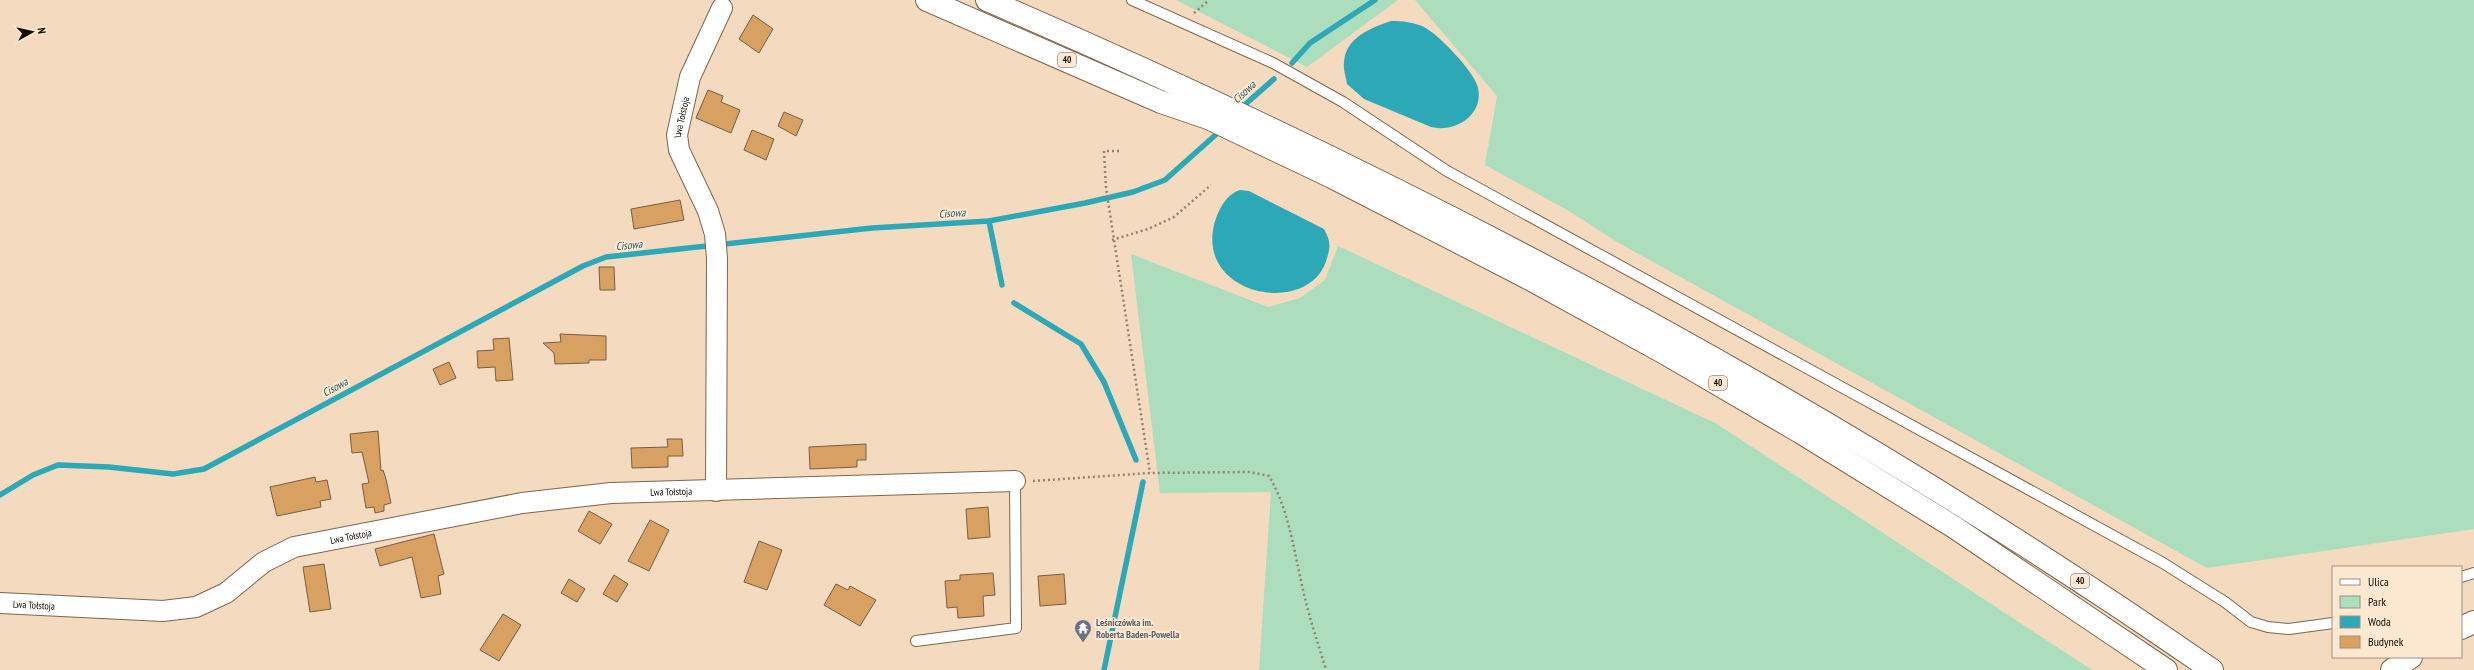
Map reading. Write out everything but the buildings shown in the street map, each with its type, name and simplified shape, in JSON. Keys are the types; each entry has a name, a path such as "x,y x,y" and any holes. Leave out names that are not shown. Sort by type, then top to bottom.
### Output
{"main road":[{"name":"40","path":"927,0 1161,102 1214,111"},
{"name":"40","path":"987,0 1214,111 1503,245 1732,370 1944,496 2117,605 2212,670"},
{"name":"40","path":"1253,129 1725,388 1954,527 2166,670"},
{"path":"2462,628 2474,622"},
{"path":"2392,670 2410,658"}],"street":[{"name":"Lwa Tołstoja","path":"716,491 717,258 715,234 708,211 679,150 677,135 690,77 722,8"},
{"name":"Lwa Tołstoja","path":"0,603 163,611 196,607 226,593 264,562 294,547 522,503 611,493 1015,481"}],"lane":[{"path":"1132,0 1186,23 1280,67 1343,102 1447,171 2163,563 2225,602 2251,622 2289,629 2332,623"},
{"path":"916,640 1016,628 1015,481"},
{"path":"2462,578 2474,573"}],"path":[{"path":"1186,23 1201,5 1209,0"},
{"path":"1119,151 1104,151 1106,188 1112,240 1150,473"},
{"path":"1112,240 1148,229 1174,217 1212,185"},
{"path":"1015,481 1150,473 1250,472 1268,476 1280,494 1309,614 1326,670"}],"green space":[{"path":"1176,0 1398,0 1307,67"},
{"path":"1415,0 2474,0 2474,529 2207,568 1617,242 1569,211 1485,165 1497,96"},
{"path":"1338,246 1717,424 2092,670 1259,670 1271,492 1160,493 1131,254 1268,307 1300,298 1325,280"}],"water":[{"path":"1391,21 1412,23 1424,27 1438,37 1455,54 1470,73 1478,88 1479,98 1477,106 1466,120 1449,127 1431,127 1364,99 1347,84 1344,65 1349,46 1354,40 1368,30"},
{"path":"1240,190 1249,191 1324,229 1329,240 1329,250 1327,258 1317,277 1301,288 1280,293 1258,291 1238,283 1222,269 1213,250 1214,225 1223,204 1230,196"}],"waterway":[{"name":"Cisowa","path":"1292,63 1310,43 1375,0"},
{"name":"Cisowa","path":"1240,109 1274,79"},
{"name":"Cisowa","path":"0,495 33,475 58,465 109,467 173,474 204,469 583,266 606,257 872,228 989,221 1085,203 1133,192 1165,180 1221,130"},
{"path":"989,221 1002,285"},
{"path":"1014,303 1081,344 1104,382 1136,460"},
{"path":"1104,670 1143,482"}],"place":[{"name":"Leśniczówka im. Roberta Baden-Powella","path":"1083,643"}]}
